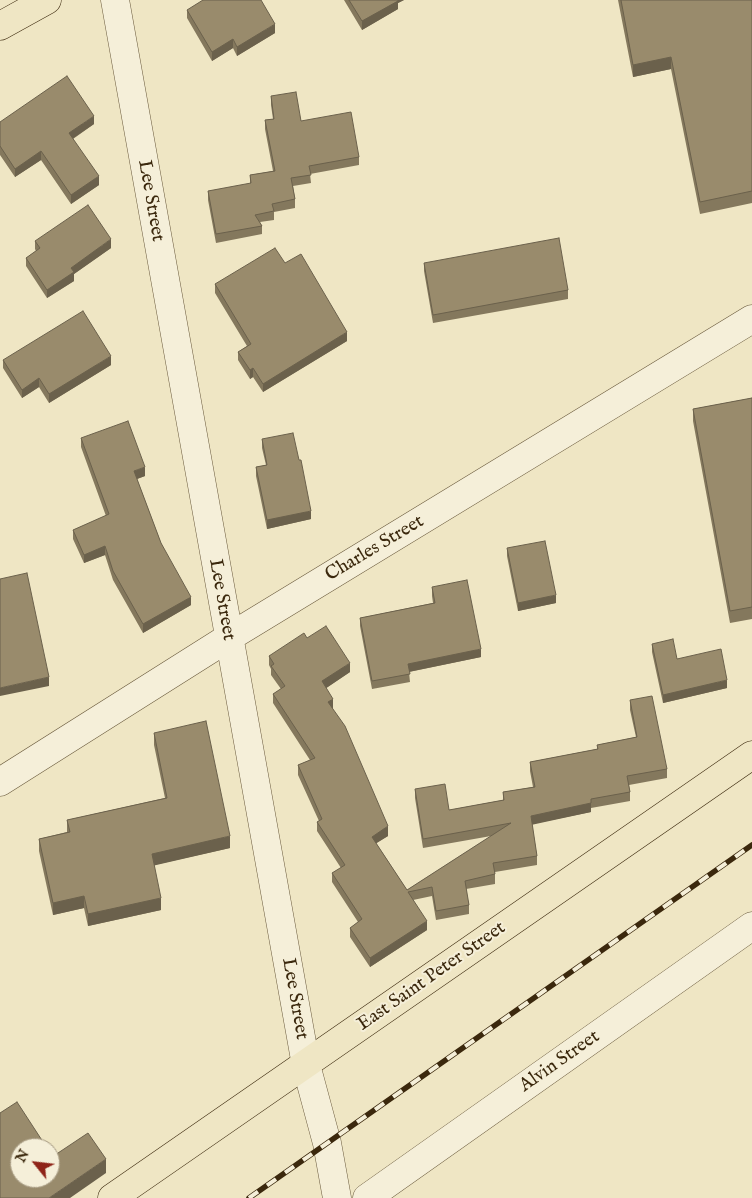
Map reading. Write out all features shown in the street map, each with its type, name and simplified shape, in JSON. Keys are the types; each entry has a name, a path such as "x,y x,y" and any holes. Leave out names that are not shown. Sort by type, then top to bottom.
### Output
{"main road":[{"path":"0,26 47,0"},
{"name":"East Saint Peter Street","path":"112,1198 752,755"}],"street":[{"name":"Lee Street","path":"115,0 306,1065 327,1143 337,1198"},
{"name":"Charles Street","path":"0,782 228,638 752,319"},
{"name":"Alvin Street","path":"367,1198 752,926"}],"building":[{"path":"203,0 261,0 275,24 237,47 233,39 212,52 187,10"},
{"path":"349,0 398,0 398,1 362,21"},
{"path":"621,0 752,0 752,191 700,202 671,57 633,65"},
{"path":"67,76 94,116 69,133 99,176 71,195 41,151 15,169 0,146 0,122"},
{"path":"296,92 301,121 351,112 359,157 309,166 311,175 291,178 295,199 272,204 274,211 255,215 262,226 216,234 208,191 251,183 250,175 275,171 265,120 274,119 271,96"},
{"path":"88,205 111,239 71,268 74,272 47,290 26,258 40,248 35,241"},
{"path":"559,238 568,290 433,315 424,263"},
{"path":"275,248 285,263 301,254 347,332 263,384 253,368 250,370 238,352 251,344 215,284"},
{"path":"83,311 111,356 49,394 39,378 22,390 3,360"},
{"path":"752,398 752,607 730,611 693,409"},
{"path":"128,421 145,467 134,471 161,543 191,597 143,624 113,571 105,546 84,555 73,530 109,514 81,438"},
{"path":"293,433 299,460 301,460 311,511 267,520 256,467 267,465 262,439"},
{"path":"545,541 556,595 518,603 507,548"},
{"path":"27,573 49,677 0,688 0,579"},
{"path":"467,580 481,649 408,664 410,674 372,681 360,618 435,603 432,587"},
{"path":"326,626 350,663 322,681 333,699 328,702 345,726 388,826 372,837 407,890 511,823 423,839 415,789 445,784 449,810 504,800 503,792 535,787 530,762 598,749 597,745 637,737 630,700 652,696 667,769 627,776 630,792 591,799 591,803 531,816 537,856 493,863 495,874 465,881 469,905 436,911 432,887 408,892 427,921 370,958 350,928 362,919 332,873 345,865 317,822 322,819 298,765 315,758 273,694 285,686 271,666 274,664 269,656 304,633 307,638"},
{"path":"673,639 677,659 721,649 727,680 663,695 652,644"},
{"path":"206,721 230,836 152,854 161,898 88,914 84,896 53,903 39,839 70,832 67,820 167,798 154,733"},
{"path":"17,1102 40,1138 10,1138 10,1188 60,1188 60,1152 88,1133 106,1159 49,1198 0,1198 0,1113"}],"railway":[{"path":"249,1198 752,845"}]}
